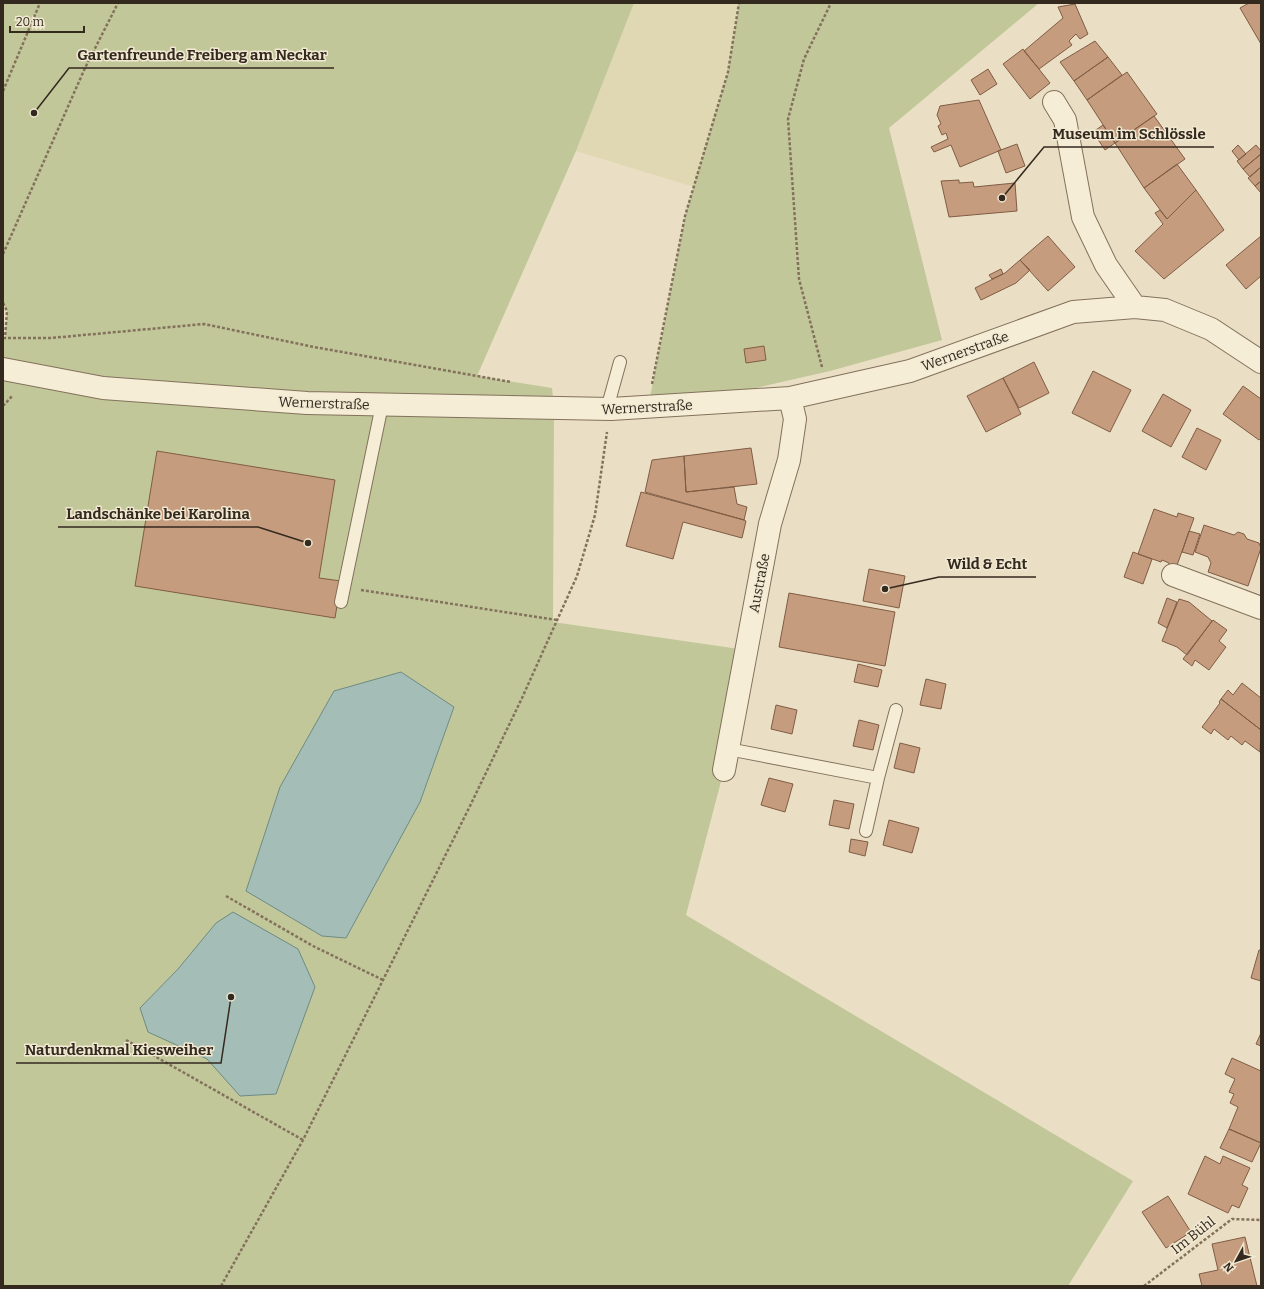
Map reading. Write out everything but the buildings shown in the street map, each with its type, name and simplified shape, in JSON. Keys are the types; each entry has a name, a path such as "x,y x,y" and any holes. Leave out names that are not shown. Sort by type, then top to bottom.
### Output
{"street":[{"path":"1054,102 1065,120 1083,217 1106,265 1135,307"},
{"name":"Wernerstraße","path":"6,370 103,388 307,403 611,410 648,408 790,398 910,371 1073,312 1135,307 1165,310 1212,330 1261,362"},
{"name":"Austraße","path":"724,770 770,524 788,460 795,419 790,398"},
{"path":"1173,575 1261,608"}],"lane":[{"path":"611,410 610,398 620,362"},
{"path":"341,602 382,405"},
{"path":"866,831 896,710"},
{"path":"728,749 878,778"}],"path":[{"path":"3,91 40,3"},
{"path":"3,254 85,68 118,3"},
{"path":"648,408 685,216 728,72 739,3"},
{"path":"826,390 822,368 799,279 788,119 804,59 831,3"},
{"path":"3,303 7,311 4,338 51,338 204,324 314,347 515,382"},
{"path":"222,1286 302,1140 519,705 577,576 595,515 603,459"},
{"path":"344,588 557,620"},
{"path":"226,896 313,946 383,980"},
{"path":"126,1040 302,1140"},
{"name":"Im Bühl","path":"1144,1286 1232,1219 1261,1220"}],"shaded area":[{"path":"634,3 739,3 728,72 694,187 576,151"}],"green space":[{"path":"3,3 634,3 576,151 477,376 552,388 554,408 553,622 746,650 724,770 686,915 1133,1181 1068,1286 3,1286 3,337 5,338 7,311 3,303"},
{"path":"739,3 1039,3 889,128 942,340 830,371 676,406 648,408 685,216 728,72"}],"water":[{"path":"401,672 454,707 420,802 346,938 322,936 246,891 280,787 334,691"},
{"path":"233,912 298,949 315,987 276,1094 240,1096 207,1059 148,1032 140,1008 178,969 216,923"}],"place":[{"name":"Gartenfreunde Freiberg am Neckar","path":"34,113"},
{"name":"Museum im Schlössle","path":"1002,198"},
{"name":"Landschänke bei Karolina","path":"308,543"},
{"name":"Wild & Echt","path":"885,589"},
{"name":"Naturdenkmal Kiesweiher","path":"231,997"}]}
